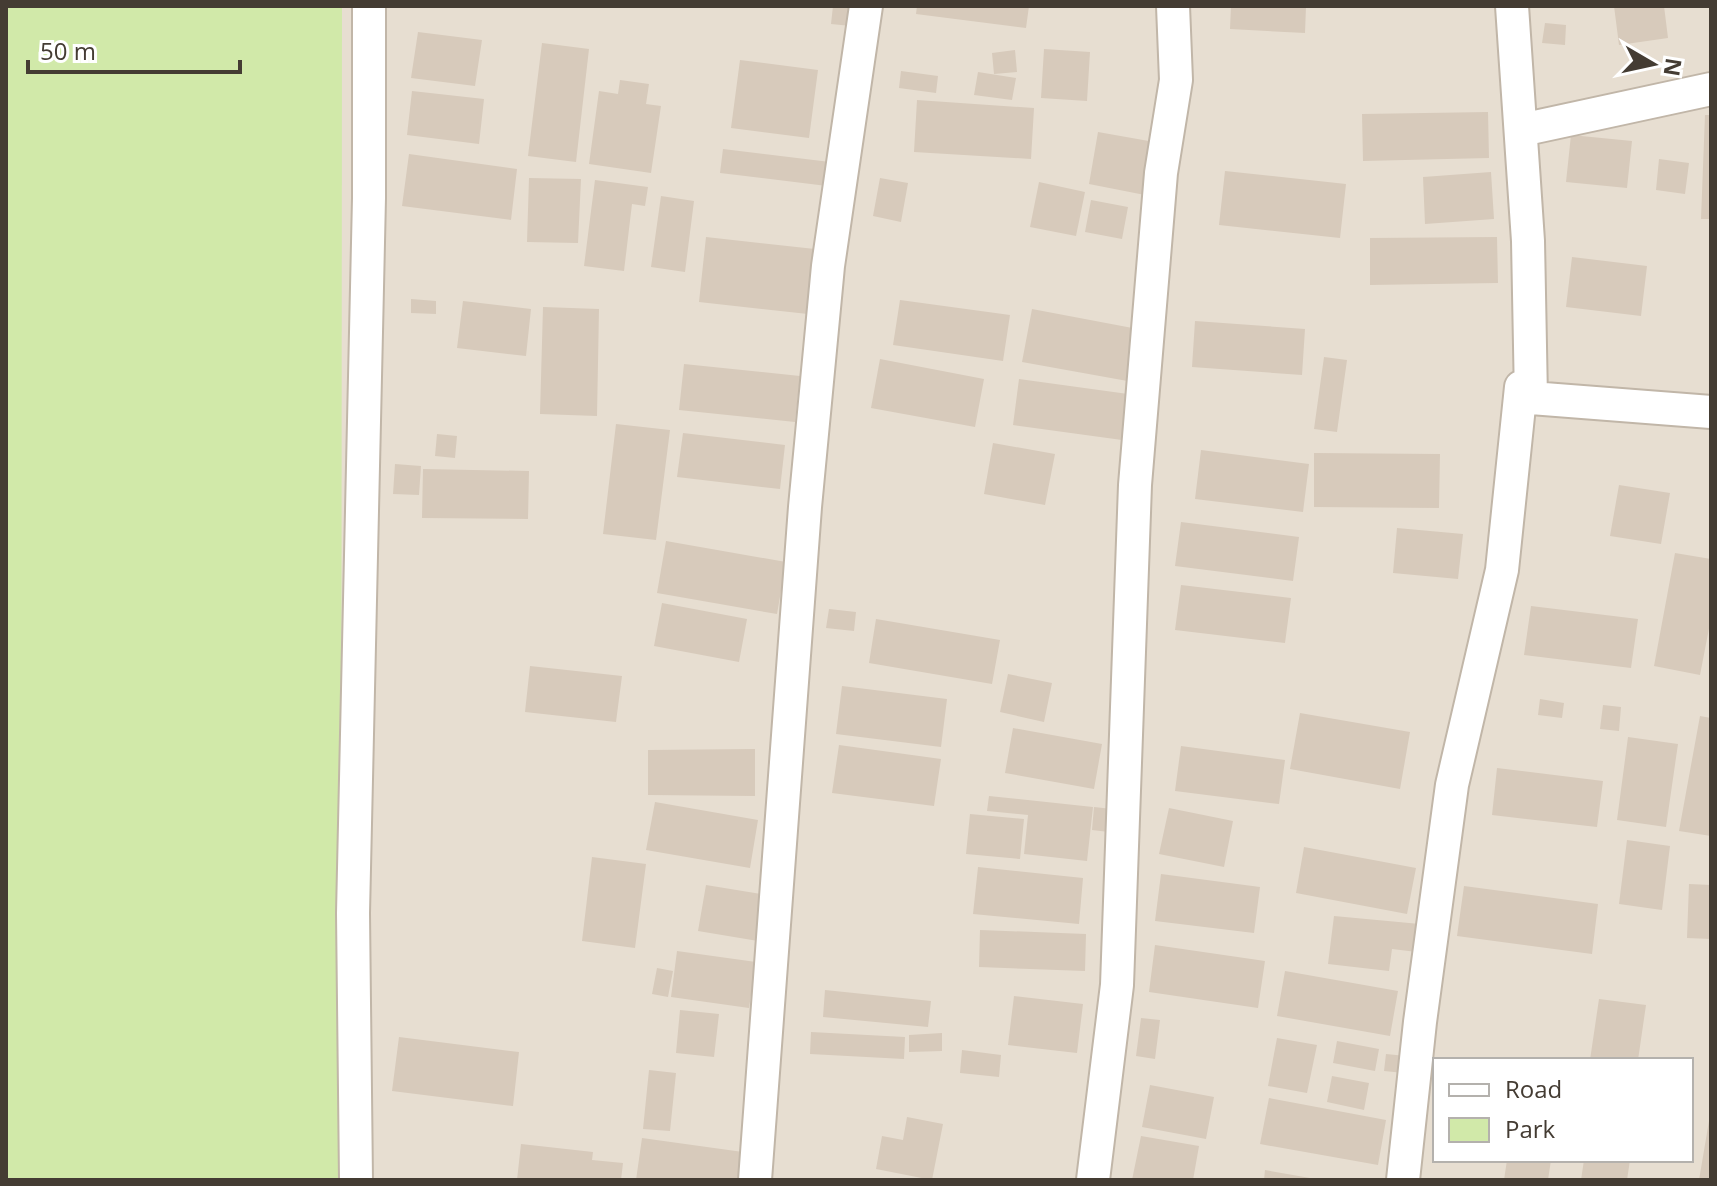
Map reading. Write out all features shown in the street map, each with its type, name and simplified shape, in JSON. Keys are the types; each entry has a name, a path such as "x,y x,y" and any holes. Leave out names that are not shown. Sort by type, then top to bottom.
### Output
{"street":[{"path":"356,1180 353,913 369,198 369,6"},
{"path":"755,1180 820,341 866,6"},
{"path":"1093,1180 1117,985 1135,485 1161,173 1176,80 1173,6"},
{"path":"1512,6 1528,241 1531,398"},
{"path":"1521,130 1711,89"},
{"path":"1403,1180 1420,1022 1452,785 1502,570 1521,387 1531,398 1711,412"}],"shaded area":[{"path":"6,6 1711,6 1711,1180 6,1180"}],"green space":[{"path":"6,6 342,6 341,1180 6,1180"}],"building":[{"path":"833,6 853,7 851,26 831,24"},
{"path":"917,6 1029,6 1026,28 916,14"},
{"path":"1231,6 1306,6 1305,33 1230,29"},
{"path":"1614,6 1664,6 1668,38 1619,45"},
{"path":"1545,23 1566,25 1565,45 1542,43"},
{"path":"418,32 482,40 475,86 411,78"},
{"path":"542,43 589,49 576,162 528,156"},
{"path":"1044,49 1090,52 1087,101 1041,98"},
{"path":"1015,50 1017,72 994,74 992,53"},
{"path":"740,60 818,70 809,138 731,128"},
{"path":"901,71 938,76 936,93 899,88"},
{"path":"978,72 1016,78 1012,100 974,95"},
{"path":"620,80 649,84 646,104 661,106 651,173 589,164 599,91 618,94"},
{"path":"412,91 484,99 479,144 407,135"},
{"path":"917,100 1034,108 1031,159 914,152"},
{"path":"1488,112 1489,158 1363,161 1362,114"},
{"path":"1705,115 1711,115 1711,219 1701,219"},
{"path":"1098,132 1160,143 1150,196 1089,184"},
{"path":"1571,135 1632,141 1627,188 1566,182"},
{"path":"723,149 830,162 827,186 720,173"},
{"path":"409,154 517,169 511,220 402,206"},
{"path":"1659,159 1689,163 1685,194 1656,190"},
{"path":"1225,171 1346,184 1340,238 1219,225"},
{"path":"1491,172 1494,219 1425,224 1423,177"},
{"path":"529,178 581,179 578,243 527,242"},
{"path":"880,178 908,183 901,222 873,216"},
{"path":"595,180 648,187 645,206 632,204 624,271 584,266"},
{"path":"1039,182 1085,192 1076,236 1030,227"},
{"path":"661,196 694,201 685,272 651,267"},
{"path":"1091,200 1128,207 1122,239 1085,232"},
{"path":"706,237 824,250 817,315 699,302"},
{"path":"1497,237 1498,283 1370,285 1370,238"},
{"path":"1572,257 1647,266 1641,316 1566,307"},
{"path":"411,299 436,301 436,314 411,313"},
{"path":"900,300 1010,315 1003,361 893,345"},
{"path":"463,301 531,309 526,356 457,348"},
{"path":"543,307 599,309 597,416 540,414"},
{"path":"1032,309 1143,330 1133,382 1022,362"},
{"path":"1195,321 1305,329 1302,375 1192,367"},
{"path":"1324,357 1347,360 1337,432 1314,429"},
{"path":"880,359 984,379 975,427 871,408"},
{"path":"684,364 800,376 795,422 679,410"},
{"path":"1019,379 1128,394 1122,440 1013,425"},
{"path":"616,424 670,430 656,540 603,534"},
{"path":"683,433 785,445 780,489 677,477"},
{"path":"437,434 457,436 455,458 435,456"},
{"path":"993,443 1055,454 1045,505 984,494"},
{"path":"1201,450 1309,464 1303,512 1195,499"},
{"path":"1314,453 1440,454 1439,508 1314,507"},
{"path":"395,464 421,466 419,495 393,494"},
{"path":"423,469 529,471 528,519 422,518"},
{"path":"1619,485 1670,493 1661,544 1610,536"},
{"path":"1181,522 1299,537 1293,581 1175,566"},
{"path":"1397,528 1463,534 1458,579 1393,573"},
{"path":"666,541 786,562 777,614 657,593"},
{"path":"1675,553 1711,559 1711,618 1700,675 1654,666"},
{"path":"1181,585 1291,598 1285,643 1175,630"},
{"path":"662,603 747,619 739,662 654,646"},
{"path":"1531,606 1638,619 1631,668 1524,655"},
{"path":"829,609 856,612 854,631 826,628"},
{"path":"876,619 1000,640 992,684 869,663"},
{"path":"530,666 622,676 616,722 525,712"},
{"path":"1008,674 1052,683 1044,722 1000,712"},
{"path":"842,686 947,699 941,747 836,734"},
{"path":"1540,699 1564,703 1562,718 1538,715"},
{"path":"1603,705 1621,707 1619,731 1600,729"},
{"path":"1300,713 1410,732 1400,789 1290,769"},
{"path":"1700,716 1711,718 1711,836 1679,831"},
{"path":"1013,728 1102,744 1094,789 1005,773"},
{"path":"1628,737 1678,744 1666,827 1617,820"},
{"path":"839,745 941,759 934,806 832,793"},
{"path":"1181,746 1285,760 1279,804 1175,791"},
{"path":"755,749 755,796 648,795 648,750"},
{"path":"1497,768 1603,781 1597,827 1492,815"},
{"path":"989,796 1093,807 1087,861 1024,854 1028,815 987,811"},
{"path":"655,802 758,820 750,868 646,850"},
{"path":"1094,807 1112,809 1109,832 1092,830"},
{"path":"1169,808 1233,821 1224,867 1159,854"},
{"path":"970,814 1024,819 1020,859 966,854"},
{"path":"1627,840 1670,846 1662,910 1619,904"},
{"path":"1304,847 1416,868 1407,914 1296,893"},
{"path":"592,857 646,864 635,948 582,941"},
{"path":"978,867 1083,878 1079,924 973,914"},
{"path":"1161,874 1260,887 1254,933 1155,921"},
{"path":"1689,884 1711,885 1711,939 1687,938"},
{"path":"706,885 767,895 758,941 698,931"},
{"path":"1464,886 1598,904 1592,954 1457,936"},
{"path":"1334,916 1420,924 1417,952 1392,949 1389,971 1328,964"},
{"path":"980,930 1086,934 1085,971 979,967"},
{"path":"1155,945 1265,961 1258,1008 1149,992"},
{"path":"677,951 756,962 749,1008 671,997"},
{"path":"657,968 673,971 668,997 652,994"},
{"path":"1285,971 1398,991 1390,1036 1277,1016"},
{"path":"825,990 931,1001 928,1027 823,1017"},
{"path":"1014,996 1083,1004 1077,1053 1008,1045"},
{"path":"1599,999 1646,1005 1638,1058 1590,1058"},
{"path":"680,1010 719,1014 714,1057 676,1053"},
{"path":"1141,1018 1160,1020 1155,1059 1136,1056"},
{"path":"811,1032 905,1037 904,1059 810,1054"},
{"path":"942,1033 942,1051 909,1052 909,1035"},
{"path":"399,1037 519,1052 513,1106 392,1091"},
{"path":"1277,1038 1317,1045 1307,1093 1268,1086"},
{"path":"1337,1041 1379,1049 1375,1071 1333,1063"},
{"path":"962,1050 1001,1055 999,1077 960,1073"},
{"path":"1386,1054 1406,1056 1404,1073 1384,1071"},
{"path":"649,1070 676,1073 670,1131 643,1129"},
{"path":"1332,1076 1369,1083 1364,1110 1327,1102"},
{"path":"1150,1085 1214,1097 1206,1139 1142,1127"},
{"path":"1269,1098 1386,1120 1378,1165 1260,1144"},
{"path":"907,1117 943,1124 932,1180 876,1169 882,1136 903,1140"},
{"path":"1709,1121 1711,1180 1699,1180"},
{"path":"1141,1136 1199,1146 1193,1180 1132,1180"},
{"path":"642,1138 750,1153 746,1180 636,1180"},
{"path":"521,1144 593,1152 592,1160 623,1163 621,1180 517,1180"},
{"path":"1507,1162 1551,1162 1548,1180 1504,1180"},
{"path":"1584,1162 1630,1162 1627,1180 1581,1180"},
{"path":"1265,1170 1310,1178 1310,1180 1264,1180"}]}
